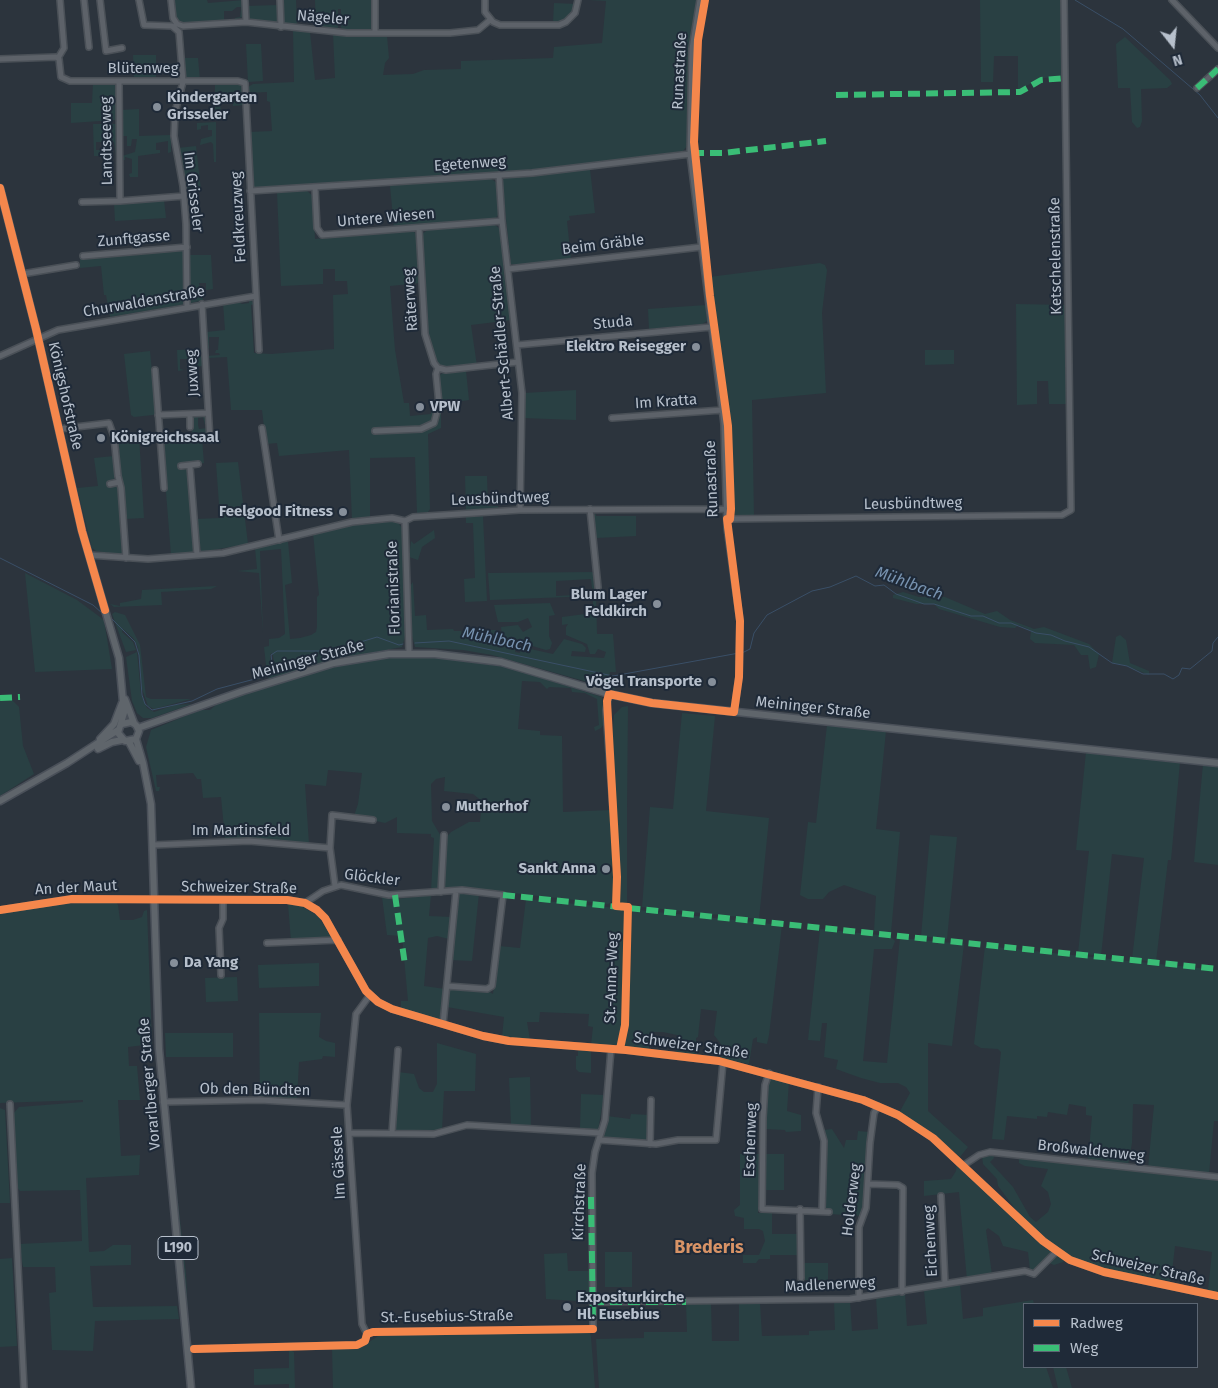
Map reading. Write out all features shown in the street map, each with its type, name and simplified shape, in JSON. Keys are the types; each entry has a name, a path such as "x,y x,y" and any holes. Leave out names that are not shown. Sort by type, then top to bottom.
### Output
{"main road":[{"name":"Königshofstraße","path":"0,188 38,339 88,555 106,611"},
{"name":"Vorarlberger Straße","path":"106,611 119,658 124,696 135,725 151,804 156,985 164,1102 192,1388"},
{"name":"Meininger Straße","path":"135,725 170,717 243,691 334,664 371,656 410,653 455,655 501,662 609,694 652,703 1218,763"},
{"name":"Vorarlberger Straße","path":"124,696 120,727 146,778"},
{"path":"87,750 114,724 124,696"},
{"name":"Meininger Straße","path":"137,737 178,714"},
{"path":"67,764 120,727 135,725"},
{"path":"143,763 141,740 145,731"},
{"path":"0,801 67,764 112,742 126,741 137,737"}],"street":[{"path":"0,59 58,58 64,52 60,0"},
{"path":"84,0 89,48"},
{"path":"100,0 106,51 122,48"},
{"path":"139,0 144,25 172,26 179,32 183,82"},
{"name":"Nägeler","path":"171,0 173,18 177,24 183,26 246,22 281,27 321,28 347,33 468,32 482,28 490,20"},
{"path":"245,0 246,22"},
{"path":"280,0 281,27"},
{"path":"375,0 375,33"},
{"path":"485,0 485,12 490,20 500,25 559,25 572,18 578,0"},
{"name":"Runastraße","path":"700,0 692,49 690,154 722,410 726,509 739,614 739,654 734,712"},
{"name":"Ketschelenstraße","path":"1064,0 1073,502 1070,512"},
{"path":"1172,0 1218,48"},
{"name":"Blütenweg","path":"58,58 61,77 66,81 238,81 245,83"},
{"path":"1197,88 1218,69"},
{"name":"Landtseeweg","path":"119,82 120,201"},
{"name":"Im Grisseler","path":"183,82 174,112 174,136 184,196 187,247 187,307"},
{"name":"Feldkreuzweg","path":"245,83 259,350"},
{"name":"Egetenweg","path":"250,191 555,171 690,154"},
{"name":"Albert-Schädler-Straße","path":"499,175 502,221 522,398 520,510"},
{"name":"Untere Wiesen","path":"315,188 316,228 322,235 502,221"},
{"name":"Landtseeweg","path":"82,202 184,196"},
{"name":"Räterweg","path":"375,431 421,429 434,423 439,404 436,374 438,368 432,359 426,334 419,228"},
{"name":"Zunftgasse","path":"83,256 187,247"},
{"name":"Beim Gräble","path":"508,269 702,247"},
{"path":"22,274 76,265"},
{"name":"Churwaldenstraße","path":"0,356 58,330 256,296"},
{"name":"Juxweg","path":"202,304 210,440"},
{"name":"Studa","path":"517,345 711,326"},
{"path":"438,368 465,369 518,362"},
{"path":"155,370 164,488"},
{"name":"Im Kratta","path":"612,418 722,410"},
{"path":"158,415 208,413"},
{"path":"190,414 190,428"},
{"path":"59,428 109,424 115,441 126,558"},
{"path":"262,428 279,540"},
{"path":"180,466 190,467 198,464"},
{"path":"190,467 197,555"},
{"path":"110,484 119,482"},
{"path":"590,509 598,587"},
{"name":"Leusbündtweg","path":"88,555 148,559 232,551 352,522 395,518 405,522 413,517 520,510 726,509"},
{"name":"Leusbündtweg","path":"727,519 1052,515 1070,512"},
{"name":"Florianistraße","path":"405,522 410,653"},
{"path":"609,694 606,710 613,810"},
{"path":"335,886 330,848 332,815 373,820"},
{"path":"442,892 444,835"},
{"name":"Im Martinsfeld","path":"153,845 250,841 330,848"},
{"name":"Glöckler","path":"305,903 313,896 335,886 346,886 389,895 456,891 503,895 492,986 486,989 447,986"},
{"path":"443,1024 456,891"},
{"name":"An der Maut","path":"0,910 72,899 154,900"},
{"name":"Schweizer Straße","path":"154,900 292,900 305,903 321,914 338,940 360,982 370,995 392,1009 443,1024 509,1041 611,1049 722,1062 769,1073 878,1106 933,1138 1056,1252 1077,1264 1096,1270 1218,1296"},
{"path":"221,975 219,928 223,919 223,900"},
{"path":"267,943 338,940"},
{"name":"Im Gässele","path":"367,1334 362,1324 347,1106 356,1014 370,995"},
{"name":"Kirchstraße","path":"593,1328 592,1173 606,1108 611,1049"},
{"path":"392,1133 398,1050"},
{"path":"599,1140 666,1144 678,1140 716,1140 722,1062"},
{"name":"Eschenweg","path":"769,1073 765,1085 763,1118 763,1209 800,1209"},
{"path":"818,1087 816,1113 824,1141 822,1211"},
{"name":"Ob den Bündten","path":"164,1102 260,1100 347,1106"},
{"path":"650,1144 651,1100"},
{"path":"10,1104 24,1388"},
{"name":"Holderweg","path":"859,1298 859,1227 865,1211 870,1143 874,1113 878,1106"},
{"path":"350,1133 434,1134 467,1124 601,1133"},
{"name":"Broßwaldenweg","path":"964,1165 979,1155 990,1152 1218,1177"},
{"path":"868,1184 900,1185 903,1188 902,1292"},
{"name":"Eichenweg","path":"941,1196 945,1284"},
{"path":"801,1278 800,1209 829,1212"},
{"name":"Madlenerweg","path":"592,1302 859,1298 1025,1271 1034,1274 1056,1252"},
{"name":"St.-Eusebius-Straße","path":"188,1349 357,1345 364,1342 367,1334 373,1332 593,1328"}],"green space":[{"path":"174,0 207,0 208,3 244,0 244,16 235,20 235,18 240,17 241,7 237,7 232,11 224,11 224,21 182,24 175,17"},
{"path":"282,0 296,0 297,26 283,24"},
{"path":"315,0 372,0 373,27 368,31 343,31 341,27 341,9 338,9 338,28 316,26"},
{"path":"589,0 698,0 691,37 687,146 683,151 533,171 255,189 253,187 249,132 272,131 270,102 267,101 267,92 248,93 248,87 253,84 294,82 293,29 310,32 315,80 335,78 333,33 387,36 389,58 385,63 383,75 413,74 424,70 461,69 461,61 553,58 554,47 602,43 606,1"},
{"path":"980,0 1063,0 1063,70 1061,75 1040,79 1018,90 1018,56 994,56 993,82 981,82"},
{"path":"554,3 576,4 572,15 560,23 553,23"},
{"path":"279,5 278,24 251,20 247,16 247,6"},
{"path":"1125,37 1172,84 1167,88 1141,89 1142,121 1140,127 1137,128 1132,122 1130,88 1118,88 1116,44"},
{"path":"246,44 261,44 263,81 248,82"},
{"path":"133,55 156,55 156,79 134,80"},
{"path":"183,58 198,58 200,80 185,79"},
{"path":"239,82 244,85 244,105 233,106 232,98 217,99 217,105 220,105 221,110 215,111 215,83"},
{"path":"93,83 114,84 117,89 117,118 115,120 71,123 71,103 92,103"},
{"path":"139,109 139,136 171,135 171,152 168,153 168,141 156,143 156,150 160,150 160,153 138,156 138,177 130,177 129,174 132,173 132,159 125,157 125,160 122,160 122,156 135,152 137,139 132,139 131,146 127,146 127,136 121,136 120,110"},
{"path":"216,122 216,162 214,162 213,144 211,142 200,145 201,139 212,136 212,130 208,130 208,125 201,126 201,129 197,130 197,123"},
{"path":"93,124 116,124 116,155 114,142 96,142 96,150 104,150 103,156 94,156"},
{"path":"196,146 201,190 187,190 178,148"},
{"path":"590,169 595,213 569,216 570,220 567,221 571,259 518,265 511,264 502,183 504,178"},
{"path":"490,178 497,183 499,214 495,219 394,228 390,186 375,185"},
{"path":"307,191 313,196 315,239 412,230 417,235 420,283 390,286 395,350 404,403 409,403 410,416 431,414 431,411 435,411 437,405 439,375 446,372 466,371 469,400 441,404 441,428 428,434 430,509 428,512 417,513 415,457 370,458 370,517 352,520 349,450 279,456 277,443 266,444 262,410 231,410 227,357 207,358 207,356 220,355 215,353 218,350 219,337 209,337 209,348 207,349 206,332 225,330 223,303 237,301 242,304 249,303 249,299 255,304 251,305 254,353 271,354 334,349 333,295 348,294 347,281 335,281 335,269 323,269 323,284 281,286 277,192"},
{"path":"164,200 166,218 115,221 114,203"},
{"path":"493,223 500,229 512,320 471,325 477,366 446,367 439,365 432,353 428,336 422,234 429,229"},
{"path":"185,250 185,303 181,305 110,317 106,295 104,295 101,266 80,268 80,258"},
{"path":"189,255 211,255 213,289 206,290 206,283 199,283 203,300 191,303"},
{"path":"820,263 825,265 827,270 822,313 826,393 752,400 754,518 733,517 730,431 709,277"},
{"path":"1016,304 1066,305 1068,404 1049,404 1048,381 1037,381 1037,404 1017,405"},
{"path":"706,305 707,321 702,324 649,329 648,309"},
{"path":"202,349 203,366 195,367 190,359 180,359 180,369 184,370 178,371 177,350"},
{"path":"925,350 954,350 954,364 925,365"},
{"path":"150,351 156,413 134,417 131,415 124,354"},
{"path":"576,390 576,420 524,418 524,393"},
{"path":"191,415 207,415 208,424 205,425 203,417 198,418 198,425 199,429 208,428 209,438 202,439 204,463 180,468 188,470 194,550 192,553 171,555 162,442 192,439"},
{"path":"139,436 144,518 125,519 116,440"},
{"path":"114,456 115,478 108,482 119,488 124,551 120,555 96,551 92,548 77,488 98,486 94,458"},
{"path":"238,462 248,544 201,552 196,519 220,518 216,463"},
{"path":"465,476 487,476 488,506 498,506 498,509 466,510"},
{"path":"596,513 596,516 636,516 636,536 596,538 593,518"},
{"path":"483,516 487,601 465,602 464,579 475,578 473,523 466,523 466,517"},
{"path":"397,521 402,528 406,633 402,647 333,660 269,679 268,677 275,671 273,655 271,653 270,656 272,671 267,674 264,647 269,646 269,639 279,638 285,634 281,549 260,551 263,634 259,573 237,571 257,569 255,548 284,541 288,542 292,583 285,585 290,639 300,638 316,632 317,627 317,597 319,595 313,533 351,525"},
{"path":"434,530 435,538 422,547 418,560 409,557 411,541 414,544"},
{"path":"595,572 596,590 592,588 591,579 556,581 556,596 596,594 597,634 613,634 616,672 610,672 608,681 616,690 492,655 463,650 415,647 412,636 410,586 413,582 415,616 426,615 427,630 453,629 454,631 461,631 462,635 473,635 473,630 496,630 501,641 517,646 515,652 520,653 521,647 553,654 564,639 582,644 586,648 585,652 572,651 571,656 604,658 606,652 598,649 595,654 590,654 587,644 566,635 568,624 562,625 562,617 593,613 593,596 490,600 488,573"},
{"path":"25,573 77,600 104,620 112,669 35,672"},
{"path":"217,586 211,589 161,592 162,605 114,607 110,604 120,606 120,603 141,599 142,590"},
{"path":"903,592 919,597 945,597 985,614 997,611 1010,620 1034,629 1044,627 1089,644 1099,654 1096,667 1090,669 1088,655 1081,655 1074,645 1035,643 1030,639 1031,631 1018,625 1015,628 1000,627 939,609 934,604 916,604 893,598 893,595"},
{"path":"550,603 555,615 549,616 549,636 552,643 550,649 546,650 502,637 501,627 518,625 523,632 532,627 528,618 518,622 498,622 494,605"},
{"path":"115,612 125,615 140,645 146,697 151,699 191,699 154,709 148,706 142,689 138,647 133,638 123,629 122,632 133,642 136,650 126,652 112,614"},
{"path":"1120,635 1126,640 1130,663 1149,671 1149,675 1127,666 1112,663 1116,637"},
{"path":"137,652 141,694 147,708 154,712 175,705 192,704 152,718 143,718 137,713 132,701 126,657"},
{"path":"430,657 507,667 602,697 605,723 595,731 594,727 599,725 597,699 585,693 572,692 571,688 549,687 547,689 540,682 522,681 518,729 540,731 540,735 562,736 563,812 611,810 615,873 615,897 612,902 608,904 479,889 445,889 443,886 446,838 451,832 469,822 480,822 482,801 473,794 444,791 445,777 436,779 431,784 432,821 442,838 439,887 431,891 434,838 431,837 431,834 397,833 397,817 385,823 354,816 358,804 362,773 328,770 326,786 305,784 309,844 225,839 221,797 203,798 201,779 197,779 193,773 156,775 157,787 160,787 159,791 156,791 146,747 151,730 200,710 210,710 218,703 259,688 310,673 355,662 391,658"},
{"path":"11,699 19,707 23,746 34,774 0,796 0,700"},
{"path":"628,706 627,906 621,904 619,899 612,742 614,715 622,707"},
{"path":"682,713 715,716 706,811 769,818 759,919 642,907 650,807 673,809"},
{"path":"827,725 886,731 876,829 900,832 891,933 874,931 876,896 844,885 829,892 823,899 808,899 800,895 808,822 816,823"},
{"path":"1086,752 1180,762 1171,860 1168,860 1156,962 1132,959 1144,858 1112,854 1101,956 1078,953 1089,851 1076,850"},
{"path":"1203,764 1218,766 1218,865 1194,862"},
{"path":"930,835 957,837 947,939 921,936"},
{"path":"459,892 479,893 472,961 451,960 457,895"},
{"path":"431,895 429,916 452,917 449,939 437,936 428,938 424,986 445,989 442,1018 438,1020 401,1008 401,1001 408,1001 402,936 387,935 382,897 397,899"},
{"path":"526,899 627,909 623,1029 620,1045 591,1045 593,1027 588,1026 589,1014 540,1012 539,1022 527,1022 530,1040 502,1037 504,1017 447,1007 448,991 452,988 488,991 493,994 499,946 520,948"},
{"path":"116,902 120,920 133,920 142,917 144,911 147,910 152,1044 128,1047 129,1066 137,1066 140,1100 118,1100 121,1156 140,1155 139,1175 86,1178 89,1252 104,1251 113,1245 131,1245 131,1265 90,1266 93,1307 177,1306 179,1319 95,1321 93,1351 52,1350 49,1293 56,1292 55,1267 23,1267 19,1244 82,1241 80,1190 20,1191 17,1187 13,1114 19,1107 83,1102 83,1100 0,1103 0,913 49,904"},
{"path":"288,904 301,906 318,916 333,939 291,941"},
{"path":"629,909 782,925 767,1044 757,1042 757,1037 753,1039 749,1064 720,1058 721,1044 714,1035 717,1011 701,1009 698,1037 696,1038 697,1055 676,1052 677,1035 663,1032 650,1032 649,1050 621,1047 625,1024"},
{"path":"820,929 890,936 895,941 892,949 874,949 863,1061 887,1063 900,938 964,944 952,1046 928,1043 928,1111 968,1147 960,1157 935,1136 899,1113 910,1093 906,1087 898,1083 880,1083 836,1069 838,1060 824,1057 827,1023 822,1023 820,1041 808,1040"},
{"path":"985,946 1218,970 1218,1121 1214,1121 1209,1174 1148,1168 1154,1105 1133,1104 1132,1143 1128,1165 1088,1161 1092,1116 1086,1115 1086,1107 1069,1104 1067,1115 1048,1112 1047,1117 1037,1116 1037,1119 1007,1116 1004,1140 992,1139 1001,1052 998,1049 981,1048 974,1044"},
{"path":"319,963 319,986 259,988 258,965"},
{"path":"237,977 238,1001 206,1002 205,978"},
{"path":"259,1013 321,1013 319,1037 335,1043 335,1057 323,1056 322,1059 299,1062 297,1100 260,1099"},
{"path":"165,1033 233,1033 233,1057 166,1057"},
{"path":"437,1043 476,1054 475,1091 444,1091 442,1130 435,1132 394,1132 398,1072 414,1074 419,1088 424,1092 433,1092 437,1084"},
{"path":"578,1050 591,1051 591,1073 579,1072 576,1069"},
{"path":"530,1077 531,1127 511,1126 509,1078"},
{"path":"771,1077 789,1081 787,1111 801,1115 801,1131 786,1132 785,1130 765,1129 767,1084"},
{"path":"581,1094 604,1095 598,1131 580,1129"},
{"path":"0,1108 5,1110 10,1203 0,1203"},
{"path":"631,1114 650,1115 647,1141 604,1138 607,1116 630,1119"},
{"path":"832,1129 844,1148 846,1140 857,1140 858,1131 870,1132 862,1216 829,1214 829,1210 825,1208 827,1142 824,1130"},
{"path":"172,1147 186,1274 188,1315 172,1156"},
{"path":"740,1154 761,1154 758,1213 772,1213 772,1234 799,1234 799,1255 770,1255 770,1259 759,1259 756,1263 743,1263 743,1255 759,1255 765,1241 763,1231 759,1229 744,1229 744,1218 735,1216 734,1210 740,1205"},
{"path":"765,1154 784,1154 784,1190 764,1190"},
{"path":"993,1155 994,1158 990,1162 1013,1187 1030,1217 1036,1222 1048,1212 1051,1204 1048,1192 1041,1186 1048,1169 1025,1166 1019,1163 1019,1156 1218,1178 1218,1293 1208,1290 1212,1252 1175,1246 1171,1281 1096,1268 1066,1254 1063,1262 1054,1265 1047,1262 1034,1274 1030,1270 1028,1252 1003,1246 999,1236 988,1228 986,1230 992,1275 967,1280 959,1192 924,1196 924,1181 951,1179 956,1171 957,1162 1027,1231 1031,1226 1020,1215 998,1186 997,1179 983,1164 982,1156"},
{"path":"605,1252 632,1252 632,1287 605,1287"},
{"path":"567,1253 568,1271 589,1271 590,1292 578,1292 578,1301 546,1299 544,1254"},
{"path":"12,1258 17,1346 0,1347 0,1259"},
{"path":"803,1263 828,1263 828,1280 803,1280"},
{"path":"960,1284 963,1319 983,1316 983,1308 1033,1300 1034,1303 1023,1303 1023,1368 1046,1368 1053,1388 599,1388 596,1339 644,1338 644,1332 687,1332 686,1304 711,1303 712,1341 739,1341 739,1303 760,1303 762,1336 809,1335 809,1331 835,1330 834,1301 850,1301 852,1331 878,1329 876,1298 905,1293 907,1326 927,1324 924,1290"},
{"path":"590,1333 591,1337 595,1388 333,1388 332,1348 361,1347 380,1335"},
{"path":"289,1349 294,1352 295,1388 289,1388 289,1384 254,1385 254,1369 289,1368"},
{"path":"1053,1368 1066,1368 1072,1388 1058,1388"}],"waterway":[{"path":"1075,0 1123,29 1200,95 1218,118"},
{"name":"Mühlbach","path":"0,558 93,605 103,614"},
{"name":"Mühlbach","path":"742,653 750,649 754,633 767,615 812,591 830,587 856,576 875,586 884,585 896,594 924,604 934,604 971,616 983,616 999,623 1011,623 1036,633 1051,635 1065,641 1089,647 1112,663 1127,666 1143,674 1164,674 1173,679 1179,675 1182,668 1190,669 1212,651 1213,643 1218,637"},
{"name":"Mühlbach","path":"111,618 135,642 139,655 142,695 145,704 152,710 192,701 217,689 270,675 273,671 271,655 277,651 331,651 377,637 399,645 403,644"},
{"name":"Mühlbach","path":"415,643 449,641 613,676 739,653"}],"marked path":[{"path":"1197,88 1218,69"},
{"path":"836,95 1020,92 1041,80 1066,78"},
{"path":"692,153 723,153 826,141"},
{"path":"0,698 20,697"},
{"path":"395,895 405,965"},
{"path":"503,895 1218,969"},
{"path":"591,1197 593,1323"},
{"path":"592,1302 686,1302"}],"cycle path":[{"name":"St.-Anna-Weg","path":"620,1049 625,1025 628,907 616,906 617,877 607,701 609,694 652,703 734,712 739,677 740,621 727,519 730,519 731,509 728,426 710,296 694,142 698,40 705,0"},
{"path":"0,188 36,329 82,531 105,610"},
{"path":"0,910 72,899 287,900 305,903 317,910 325,918 366,991 378,1002 392,1009 483,1036 509,1041 626,1050 719,1061 863,1100 898,1115 933,1138 1043,1241 1070,1260 1104,1272 1218,1296"},
{"path":"194,1349 357,1345 365,1341 367,1334 373,1332 593,1329"}],"place":[{"name":"Kindergarten Grisseler","path":"157,107"},
{"name":"Elektro Reisegger","path":"696,347"},
{"name":"VPW","path":"420,407"},
{"name":"Königreichssaal","path":"101,438"},
{"name":"Feelgood Fitness","path":"343,512"},
{"name":"Blum Lager Feldkirch","path":"657,604"},
{"name":"Vögel Transporte","path":"712,682"},
{"name":"Mutherhof","path":"446,807"},
{"name":"Sankt Anna","path":"606,869"},
{"name":"Da Yang","path":"174,963"},
{"name":"Expositurkirche Hl. Eusebius","path":"567,1307"}],"district":[{"name":"Brederis","path":"709,1248"}]}
